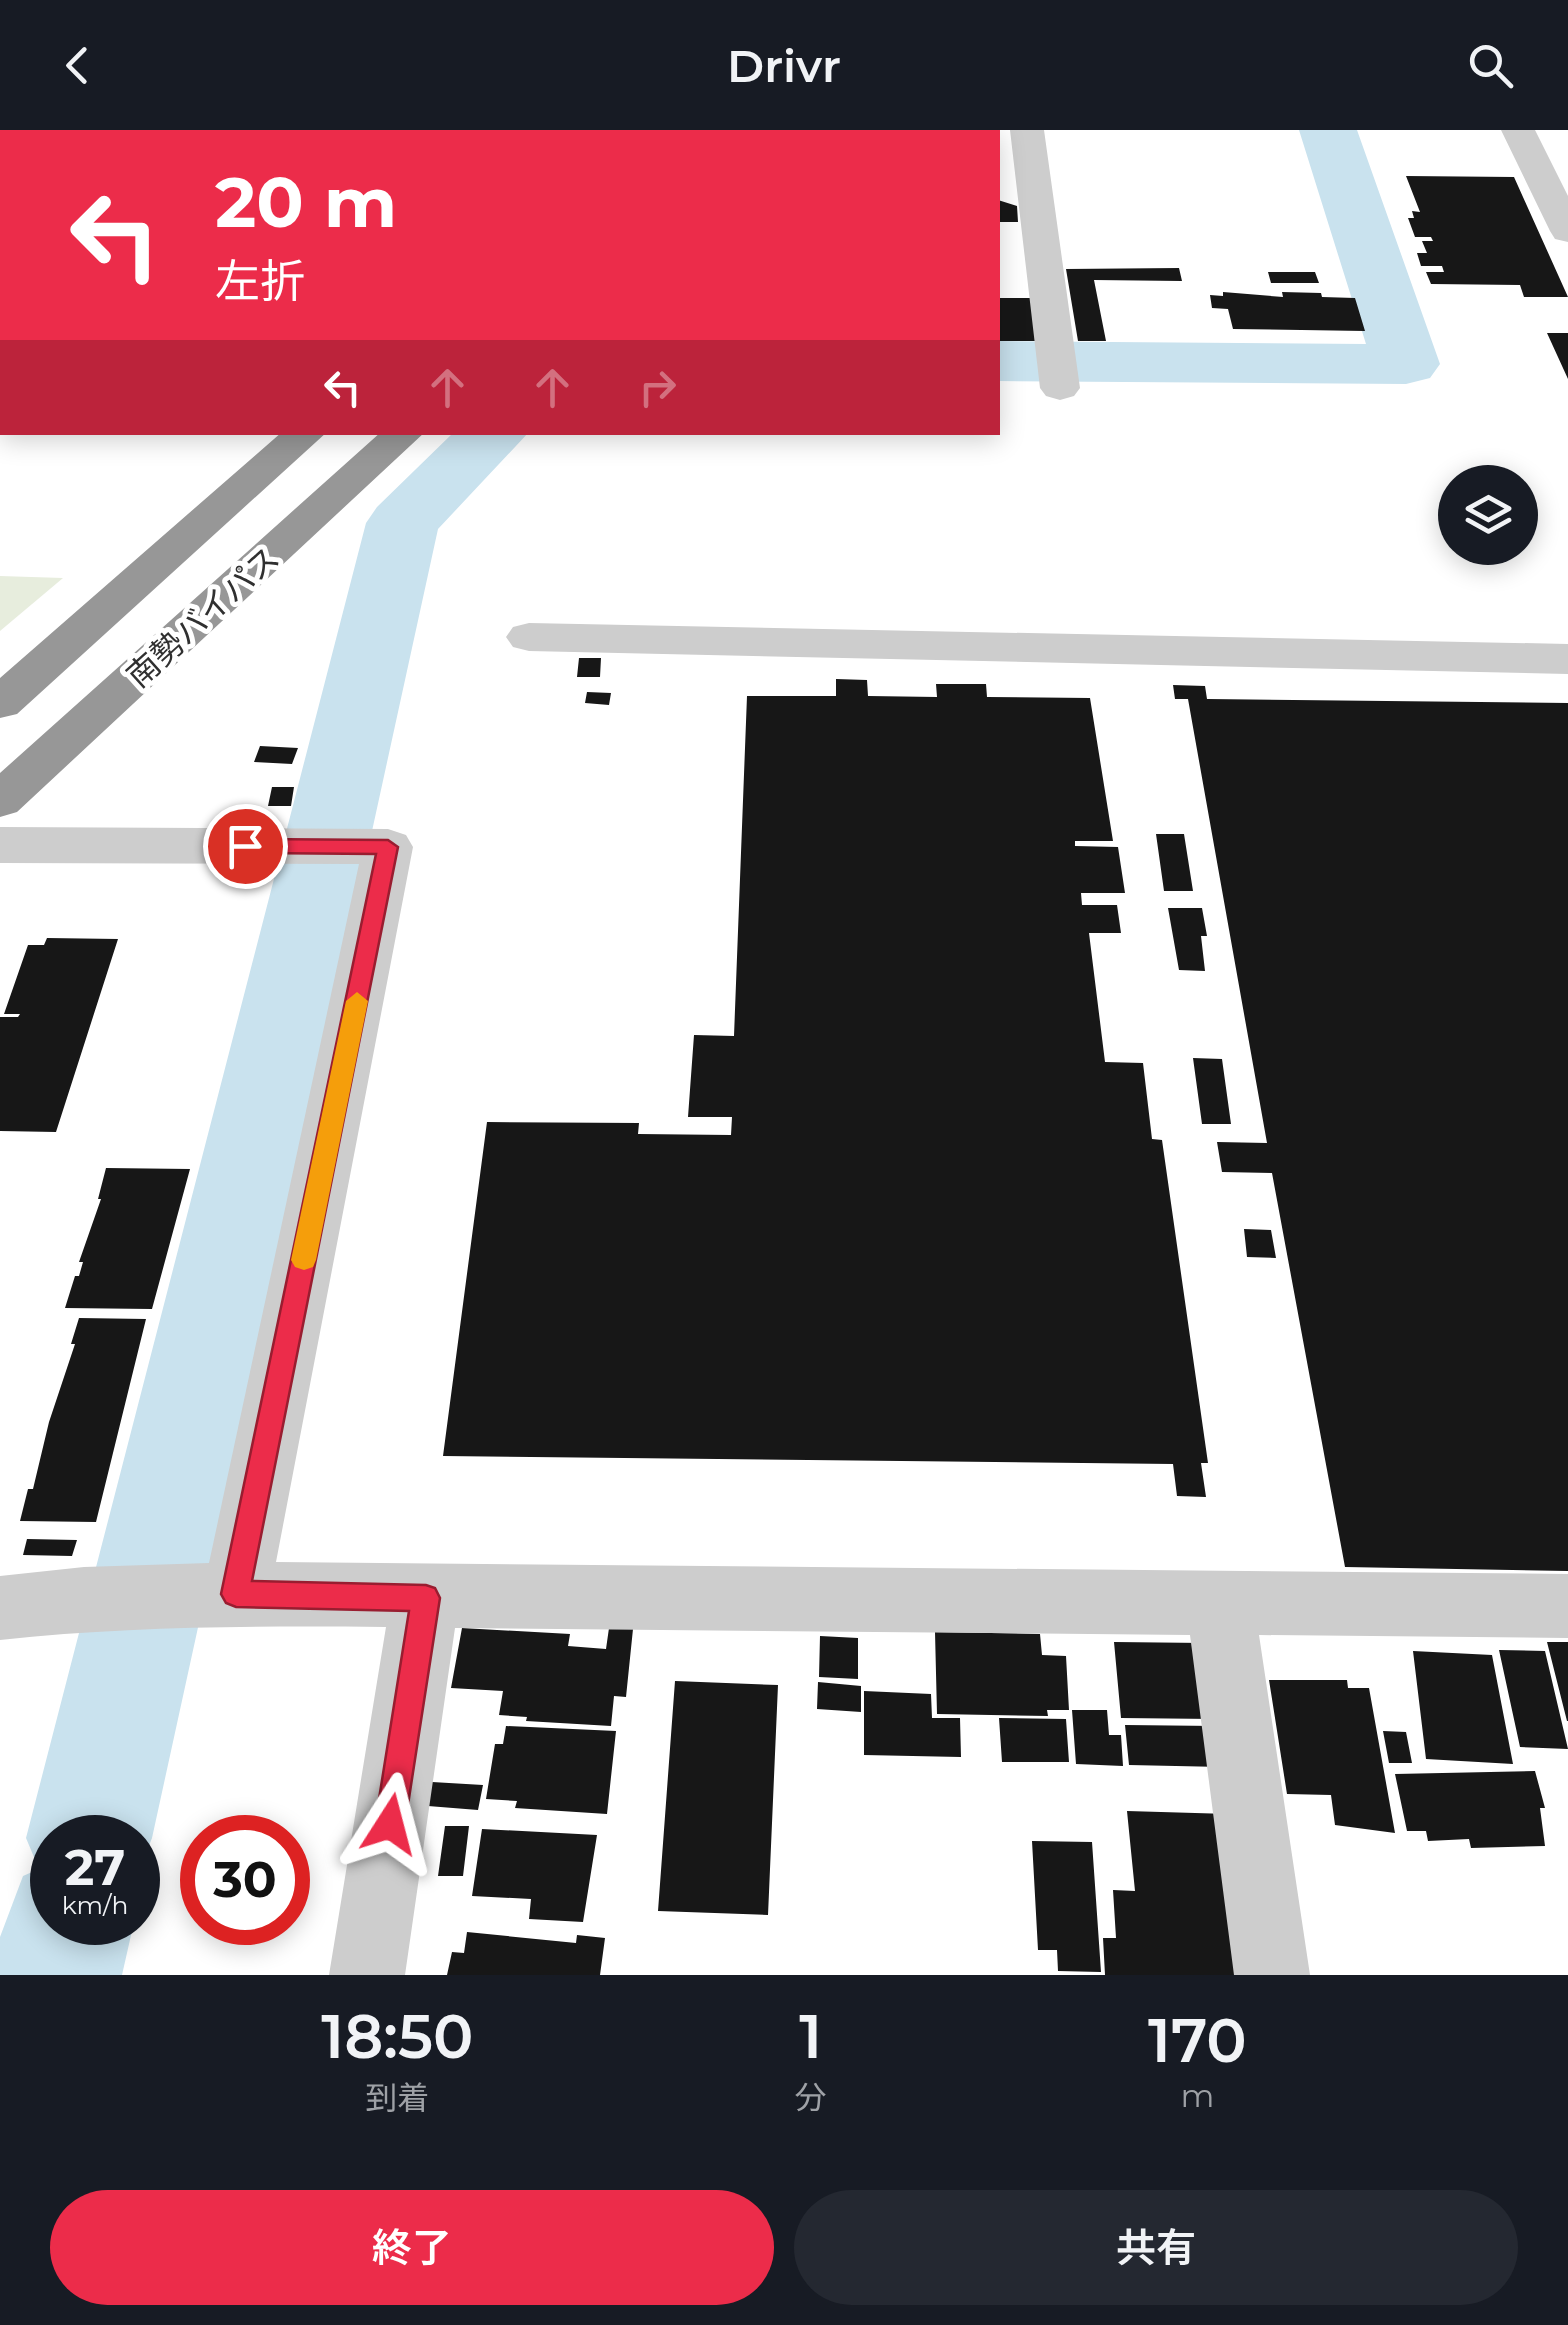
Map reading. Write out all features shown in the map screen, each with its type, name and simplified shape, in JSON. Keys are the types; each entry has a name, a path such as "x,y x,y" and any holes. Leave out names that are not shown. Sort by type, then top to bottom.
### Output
{"highway":[{"path":"0,703 304,435"},
{"name":"南勢バイパス","path":"0,800 402,435"}],"street":[{"path":"1027,130 1058,369"},
{"path":"1518,130 1568,232"},
{"path":"529,638 1568,658"},
{"path":"0,846 388,847 236,1594"},
{"path":"0,1608 84,1599 236,1594 1568,1606"},
{"path":"367,1975 426,1598"},
{"path":"1220,1603 1272,1975"}],"green space":[{"path":"0,576 63,578 0,631"}],"building":[{"path":"1406,176 1514,177 1568,297 1524,297 1520,285 1431,284 1426,272 1444,272 1442,266 1421,266 1417,253 1427,253 1422,241 1433,241 1431,237 1415,237 1408,218 1414,218 1412,211 1420,212"},
{"path":"1000,201 1017,206 1018,222 1000,222"},
{"path":"1179,268 1182,281 1094,280 1106,341 1078,341 1066,269"},
{"path":"1268,272 1315,272 1319,283 1271,283"},
{"path":"1223,292 1283,297 1282,292 1321,293 1322,297 1355,298 1365,331 1233,329 1228,309 1212,308 1210,295 1223,296"},
{"path":"1000,298 1031,298 1037,341 1000,341"},
{"path":"1547,333 1568,333 1568,379"},
{"path":"579,658 601,658 600,677 577,677"},
{"path":"836,679 867,680 868,696 937,697 936,684 986,684 987,697 1090,698 1113,841 1075,841 1075,846 1118,847 1125,893 1081,893 1082,905 1117,905 1121,933 1089,933 1105,1062 1143,1063 1152,1139 1162,1140 1208,1463 1201,1463 1206,1497 1177,1496 1173,1464 443,1456 487,1122 639,1123 638,1134 731,1135 732,1117 688,1117 694,1035 734,1036 747,696 836,696"},
{"path":"1173,685 1205,686 1207,699 1568,703 1568,1571 1345,1567 1272,1173 1222,1172 1217,1142 1267,1143 1188,699 1175,699"},
{"path":"587,692 611,693 609,705 585,703"},
{"path":"260,746 298,748 292,764 254,762"},
{"path":"272,787 294,787 291,806 268,806"},
{"path":"1156,834 1184,834 1193,891 1164,891"},
{"path":"1168,908 1202,908 1207,936 1201,936 1205,971 1179,970"},
{"path":"47,938 118,939 56,1132 0,1131 0,1017 20,1014 4,1014 28,945 44,945"},
{"path":"1193,1058 1222,1059 1231,1124 1202,1124"},
{"path":"106,1168 190,1169 152,1309 65,1308 75,1276 79,1276 83,1262 79,1262 101,1199"},
{"path":"1244,1229 1271,1230 1276,1258 1247,1257"},
{"path":"79,1318 146,1319 96,1522 20,1521 28,1489 33,1489"},
{"path":"27,1539 77,1540 72,1556 23,1555"},
{"path":"462,1628 570,1634 568,1646 606,1649 609,1628 633,1629 626,1697 614,1696 611,1726 526,1721 527,1717 499,1715 503,1691 451,1688"},
{"path":"935,1632 1040,1634 1042,1655 1066,1656 1069,1710 1047,1710 1048,1716 937,1714"},
{"path":"820,1636 858,1638 858,1679 819,1677"},
{"path":"1114,1642 1205,1643 1215,1719 1121,1718"},
{"path":"1547,1642 1568,1642 1568,1721 1567,1721"},
{"path":"1499,1650 1545,1651 1568,1749 1520,1747"},
{"path":"1413,1651 1492,1655 1513,1764 1426,1759"},
{"path":"1269,1680 1347,1680 1348,1688 1369,1688 1395,1833 1335,1825 1331,1795 1287,1794"},
{"path":"675,1681 778,1685 768,1915 658,1911"},
{"path":"818,1682 861,1686 861,1712 817,1709"},
{"path":"864,1691 931,1694 932,1718 960,1718 961,1757 864,1755"},
{"path":"1072,1710 1107,1710 1109,1735 1121,1735 1123,1766 1076,1764"},
{"path":"999,1718 1066,1719 1069,1762 1002,1762"},
{"path":"1125,1725 1216,1726 1223,1767 1129,1765"},
{"path":"506,1726 616,1731 607,1814 515,1808 517,1801 486,1799 495,1744 503,1744"},
{"path":"1383,1731 1406,1732 1412,1763 1389,1763"},
{"path":"1535,1771 1545,1808 1540,1808 1545,1846 1471,1848 1469,1839 1428,1841 1426,1831 1407,1831 1395,1774"},
{"path":"432,1782 483,1785 478,1810 428,1806"},
{"path":"1127,1811 1229,1814 1246,1975 1105,1975 1103,1938 1116,1938 1113,1890 1135,1891"},
{"path":"445,1826 469,1826 463,1876 438,1876"},
{"path":"482,1829 597,1835 583,1922 529,1919 531,1899 472,1896"},
{"path":"1032,1841 1092,1842 1101,1972 1058,1971 1057,1950 1038,1950"},
{"path":"467,1932 576,1943 577,1935 605,1938 600,1975 447,1975 452,1952 464,1953"}],"waterway":[{"path":"1000,361 1406,364 1328,130"},
{"path":"94,1815 403,523 491,435"},
{"path":"56,1975 63,1945"}],"slow traffic":[{"path":"304,1260 357,1001"}],"route":[{"path":"245,846 388,847 236,1594 426,1598 390,1824"}]}
